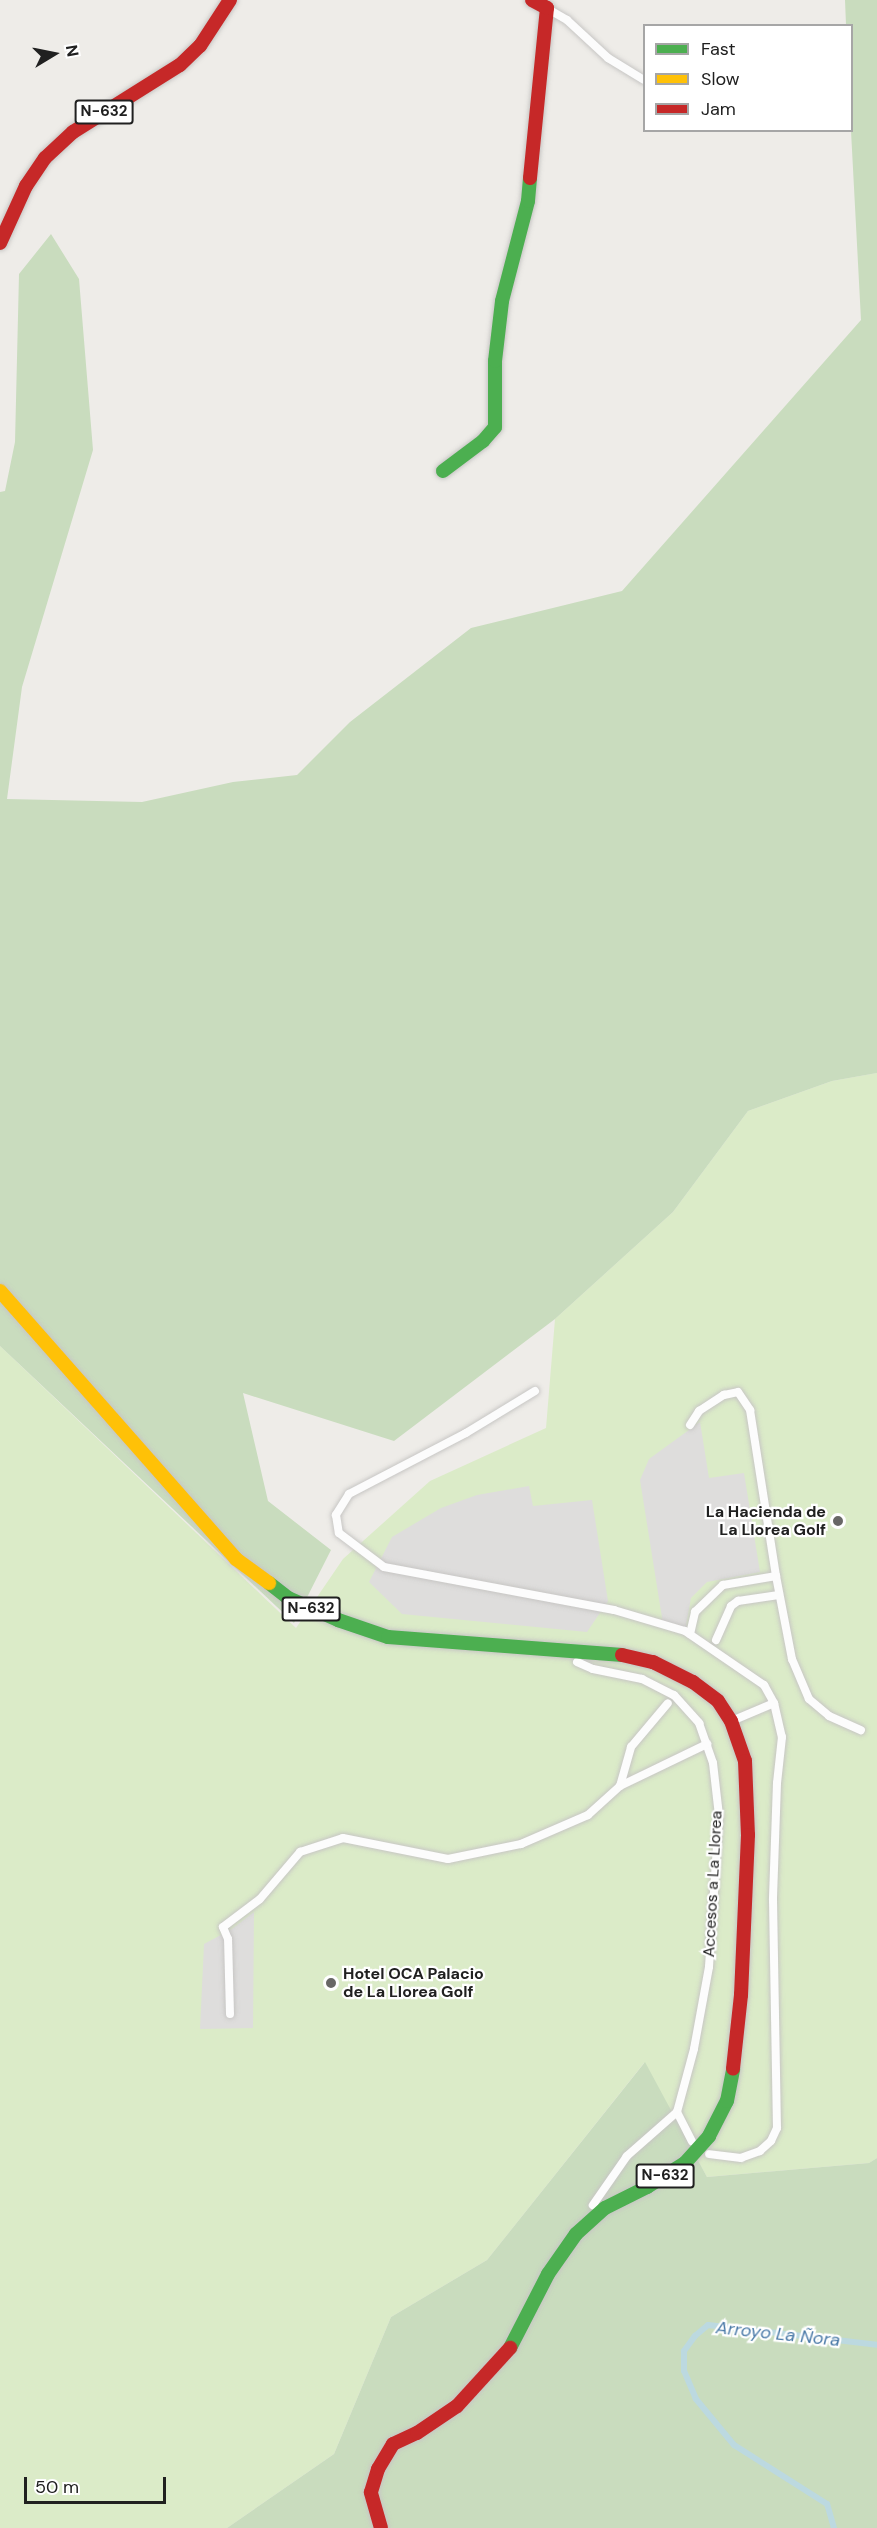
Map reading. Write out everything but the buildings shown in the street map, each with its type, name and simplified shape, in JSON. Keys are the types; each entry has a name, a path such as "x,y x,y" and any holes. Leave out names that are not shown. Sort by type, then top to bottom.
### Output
{"main road":[{"name":"N-632","path":"0,243 26,186 45,158 72,132 180,65 200,46 230,0"},
{"path":"443,471 483,441 495,427 495,361 502,301 528,201 547,8 532,0"},
{"name":"N-632","path":"0,1291 236,1559 288,1598 338,1620 388,1637 621,1655 653,1662 693,1682 718,1701 731,1721 745,1761 748,1823 741,1995 735,2056 727,2101 709,2136 685,2163 647,2187 605,2208 576,2234 549,2274 509,2349 457,2406 417,2433 393,2444 378,2469 370,2492 381,2528"}],"lane":[{"path":"547,8 567,20 608,58 643,79"},
{"path":"536,1391 466,1433 349,1494 336,1515 339,1533 384,1567 614,1610 690,1634 764,1685 774,1703 782,1737 777,1783 773,1900 777,2128 771,2141 760,2151 741,2158 709,2154"},
{"path":"690,1425 699,1411 724,1395 738,1392 750,1410 779,1595 792,1659 809,1699 829,1716 861,1730"},
{"path":"690,1634 696,1612 723,1585 776,1576"},
{"path":"716,1640 731,1606 738,1601 779,1595"},
{"name":"Accesos a La Llorea","path":"545,1648 593,1669 642,1678 674,1695 699,1723 713,1763 719,1816 709,1967 694,2049 677,2112"},
{"path":"620,1786 623,1766 631,1747 668,1703"},
{"path":"731,1721 774,1703"},
{"path":"230,2014 228,1939 223,1927 260,1899 300,1852 343,1838 448,1859 521,1845 588,1815 620,1786 707,1744"},
{"path":"589,2222 594,2204 627,2156 677,2112 692,2141"}],"green space":[{"path":"845,0 877,0 877,1073 832,1081 748,1111 673,1212 555,1319 394,1441 243,1393 268,1501 331,1550 294,1623 0,1346 0,492 5,491 15,442 19,274 51,234 79,279 93,450 22,687 7,799 142,802 233,782 297,775 350,722 471,628 622,591 861,320 851,132 853,132 853,24 846,24"},
{"path":"877,1073 877,2158 869,2163 707,2177 644,2063 487,2260 391,2317 334,2454 227,2528 0,2528 0,1346 296,1628 343,1559 430,1481 546,1428 555,1319 673,1212 748,1111 832,1081"},
{"path":"645,2062 707,2177 869,2163 877,2158 877,2528 227,2528 334,2454 391,2317 487,2260"}],"shaded area":[{"path":"700,1422 709,1478 744,1473 760,1572 707,1582 691,1598 685,1631 663,1624 640,1480 649,1459"},
{"path":"529,1486 533,1506 592,1500 608,1601 587,1632 402,1614 369,1582 392,1537 441,1508 477,1495"},
{"path":"254,1912 253,2028 200,2029 204,1944 232,1929"}],"waterway":[{"name":"Arroyo La Ñora","path":"834,2528 827,2504 734,2445 696,2399 684,2371 684,2351 695,2336 708,2325 877,2345"}],"traffic: fast":[{"path":"443,471 483,441 495,427 495,361 502,301 528,201 530,178"},
{"path":"269,1583 288,1598 338,1620 388,1637 622,1655"},
{"path":"510,2348 548,2274 576,2234 605,2208 647,2187 685,2163 709,2136 727,2101 733,2069"}],"traffic: slow":[{"path":"0,1291 236,1559 269,1583"}],"traffic: jam":[{"path":"0,243 26,186 45,158 73,132 180,65 200,46 230,0"},
{"path":"530,178 547,8 532,0"},
{"path":"622,1655 653,1662 693,1682 718,1701 731,1721 745,1761 748,1835 741,1995 733,2069"},
{"path":"381,2528 371,2492 378,2469 393,2444 417,2433 457,2406 510,2348"}],"place":[{"name":"La Hacienda de La Llorea Golf","path":"838,1521"},
{"name":"Hotel OCA Palacio de La Llorea Golf","path":"331,1983"}]}
